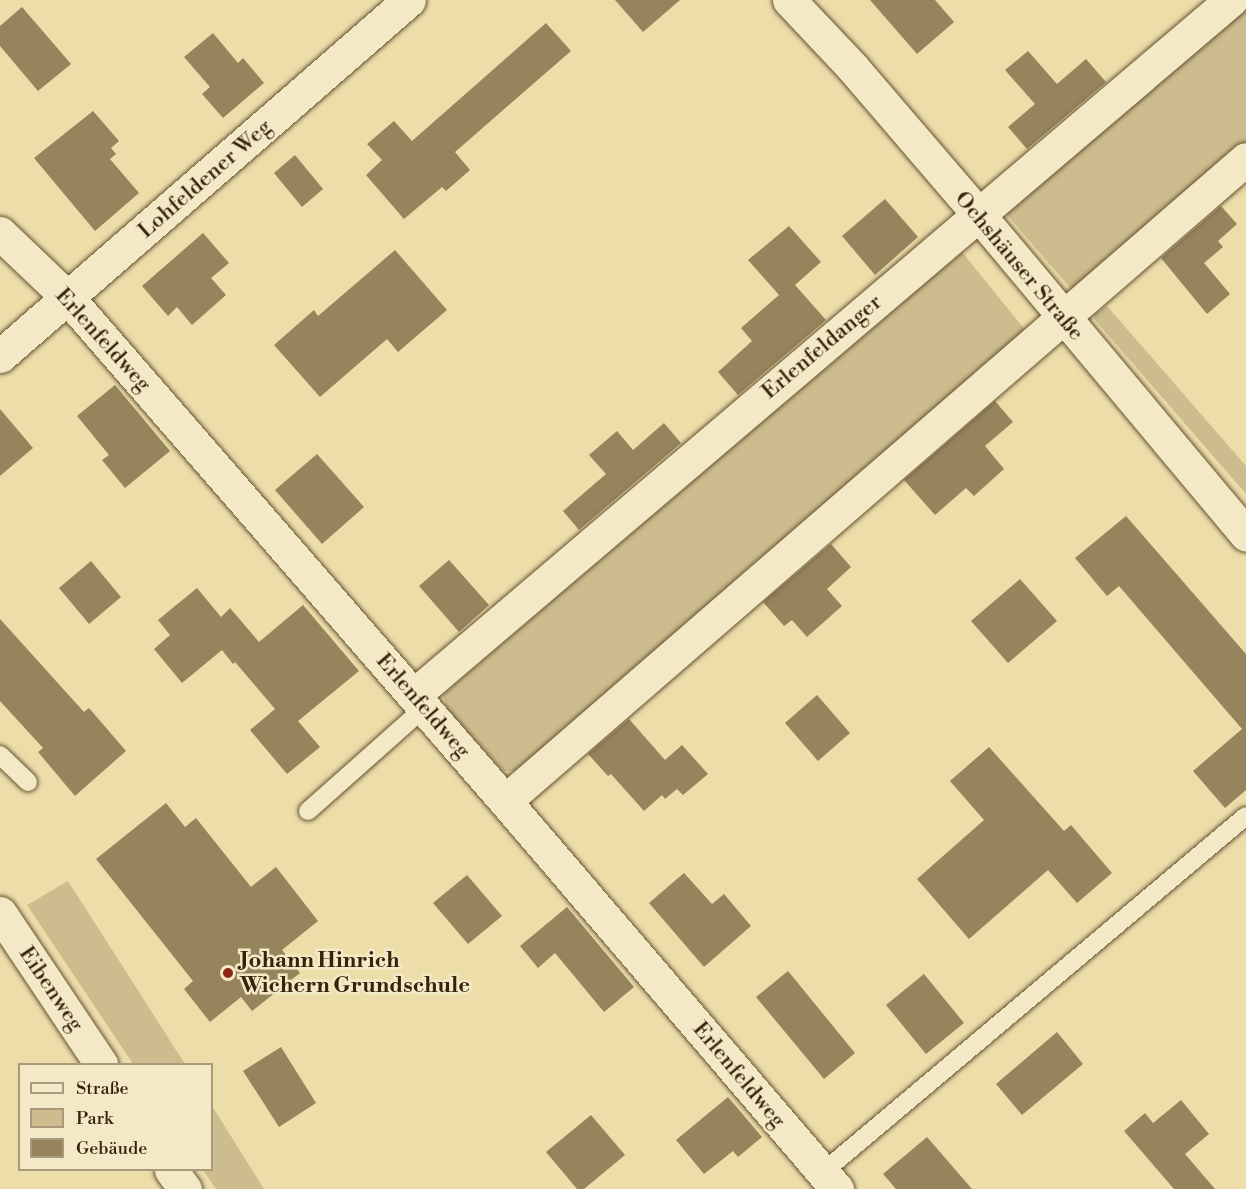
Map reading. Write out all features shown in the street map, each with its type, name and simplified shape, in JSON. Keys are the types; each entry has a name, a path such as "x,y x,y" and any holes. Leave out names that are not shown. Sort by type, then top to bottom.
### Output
{"street":[{"name":"Lohfeldener Weg","path":"0,356 409,0"},
{"name":"Ochshäuser Straße","path":"789,0 853,68 978,214 1062,318 1246,535"},
{"name":"Erlenfeldanger","path":"419,702 978,214 1231,0"},
{"path":"505,801 1246,159"},
{"name":"Erlenfeldweg","path":"0,232 68,298 505,801 830,1181"},
{"name":"Eibenweg","path":"0,913 100,1063"},
{"path":"172,1171 184,1189"}],"lane":[{"path":"308,811 419,702"},
{"path":"0,755 28,782"},
{"path":"830,1181 1246,816"}],"green space":[{"path":"1246,7 1246,146 1072,290 1002,209"},
{"path":"962,252 1026,331 517,771 503,771 446,708 443,694"},
{"path":"1107,306 1246,466 1246,494 1095,320 1093,315"},
{"path":"68,881 184,1063 132,1063 27,905"},
{"path":"213,1108 264,1189 216,1189 204,1171 213,1171"}],"building":[{"path":"615,0 680,0 643,32"},
{"path":"870,0 935,0 954,22 917,54"},
{"path":"22,7 71,64 38,91 0,46 0,26"},
{"path":"546,23 571,51 455,152 470,170 446,191 442,187 404,219 366,175 382,160 367,144 394,121 412,141"},
{"path":"213,33 238,63 243,58 264,83 223,118 202,94 210,87 184,57"},
{"path":"1028,51 1057,84 1086,59 1106,82 1027,149 1008,127 1035,104 1005,70"},
{"path":"93,111 119,141 111,148 116,154 110,159 139,193 95,231 34,158"},
{"path":"295,155 323,189 302,207 274,173"},
{"path":"885,199 918,237 875,275 842,236"},
{"path":"1221,206 1237,224 1218,241 1223,247 1204,263 1230,294 1207,314 1161,258"},
{"path":"789,226 821,262 795,285 826,320 738,395 718,372 752,341 741,328 779,295 748,260"},
{"path":"203,233 229,263 211,278 226,295 192,325 177,307 168,316 142,286"},
{"path":"395,250 447,310 398,352 387,339 320,397 274,345 314,310 318,316"},
{"path":"115,385 170,451 125,488 102,460 109,455 77,416"},
{"path":"995,401 1013,422 985,446 1004,469 974,496 966,488 935,515 904,480"},
{"path":"0,409 33,448 0,476"},
{"path":"664,423 681,443 579,530 563,511 606,474 589,455 617,431 633,450"},
{"path":"317,454 364,507 322,544 275,490"},
{"path":"1126,516 1246,654 1246,790 1225,808 1193,771 1242,729 1119,586 1107,596 1075,558"},
{"path":"831,544 851,567 827,589 842,606 807,637 792,620 784,626 763,602"},
{"path":"449,560 489,605 459,632 419,586"},
{"path":"91,561 121,597 89,624 59,588"},
{"path":"1020,579 1057,621 1008,663 971,621"},
{"path":"197,588 221,617 230,608 259,642 303,605 359,671 298,721 320,747 287,774 250,730 275,709 235,662 233,664 222,650 182,683 154,649 170,635 158,620"},
{"path":"0,619 84,712 89,708 126,751 75,796 38,752 43,748 0,701"},
{"path":"817,695 850,733 818,761 785,723"},
{"path":"629,719 665,760 682,745 708,774 683,795 677,789 665,799 662,795 644,811 611,774 608,776 588,754"},
{"path":"989,747 1064,831 1071,825 1112,873 1077,903 1048,870 969,939 917,879 984,820 950,781"},
{"path":"166,803 185,827 196,818 251,887 276,867 318,921 282,950 300,973 252,1011 241,997 210,1022 184,989 193,981 96,859"},
{"path":"684,873 712,904 724,894 751,926 704,967 649,903"},
{"path":"467,875 502,916 468,944 433,903"},
{"path":"567,907 634,987 604,1012 555,953 538,968 520,946"},
{"path":"788,971 855,1053 824,1079 756,997"},
{"path":"924,974 964,1023 926,1054 886,1005"},
{"path":"1057,1032 1083,1064 1022,1115 996,1084"},
{"path":"281,1047 316,1103 279,1127 243,1071"},
{"path":"728,1097 762,1137 738,1157 733,1151 704,1174 676,1140"},
{"path":"1181,1100 1209,1134 1185,1154 1215,1189 1174,1189 1124,1131 1145,1113 1153,1123"},
{"path":"591,1115 625,1155 584,1189 577,1189 546,1152"},
{"path":"927,1137 972,1189 896,1189 883,1174"}],"place":[{"name":"Johann Hinrich Wichern Grundschule","path":"228,973"}]}
